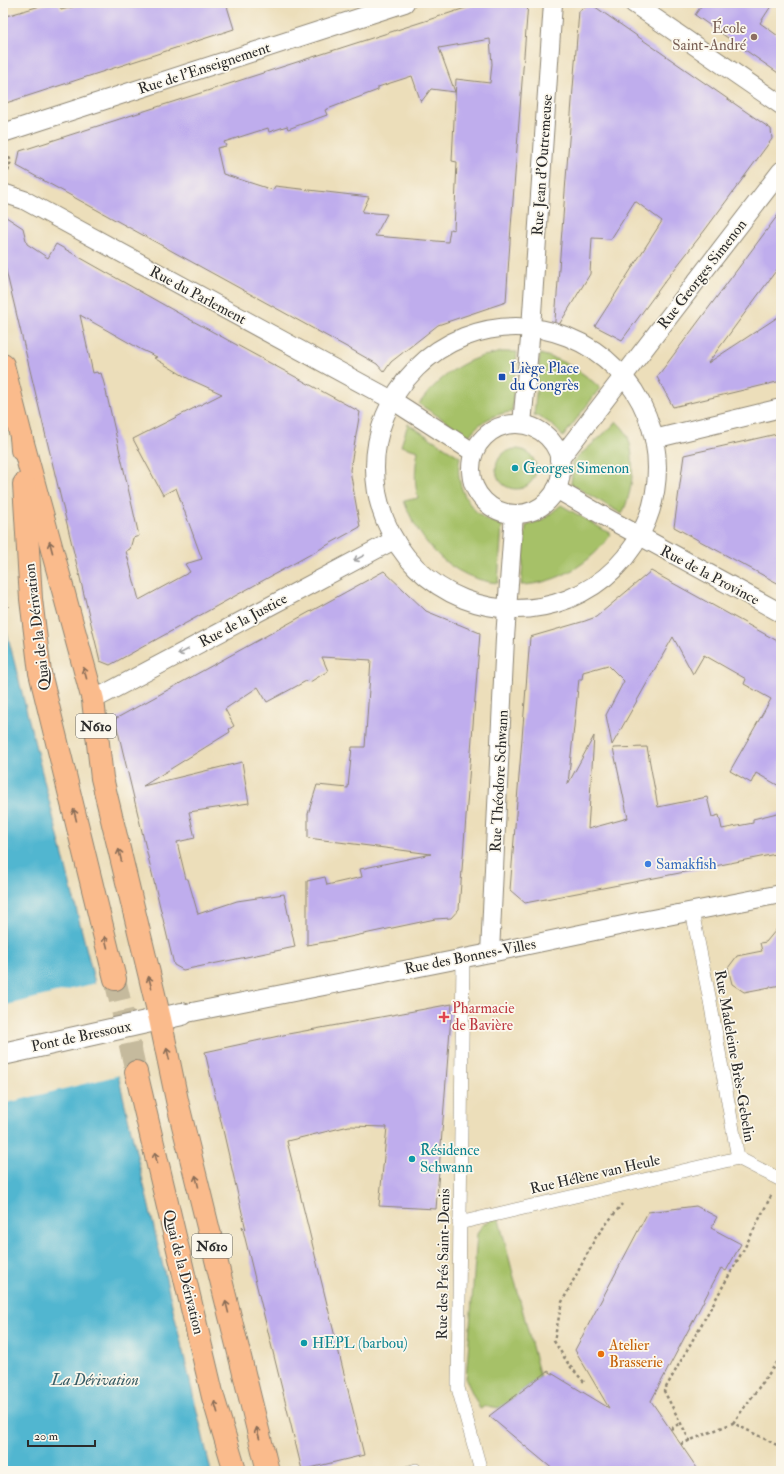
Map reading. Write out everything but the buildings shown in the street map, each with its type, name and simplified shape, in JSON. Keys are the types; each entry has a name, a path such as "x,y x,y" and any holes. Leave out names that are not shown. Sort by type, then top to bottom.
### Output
{"main road":[{"name":"Quai de la Dérivation","path":"3,365 21,436 32,598 40,674 115,979"},
{"name":"N610","path":"21,436 93,700 102,778 160,1019 178,1105 268,1471"},
{"name":"Quai de la Dérivation","path":"136,1072 213,1397 235,1471"}],"street":[{"name":"Rue de l'Enseignement","path":"3,133 405,3"},
{"name":"Rue Jean d'Outremeuse","path":"522,424 531,328 553,3"},
{"path":"633,3 781,105"},
{"name":"Rue Georges Simenon","path":"559,460 781,171"},
{"name":"Rue du Parlement","path":"4,186 24,200 392,400 473,452"},
{"path":"520,327 542,329 564,335 584,344 602,356 623,376 633,389 644,408 652,428 656,450 657,472 655,495 649,516 640,536 628,555 612,571 585,593 537,610 489,608 468,602 447,592 429,580 412,565 394,540 380,508 375,486 374,464 382,420 392,400 404,382 419,365 436,351 456,340 476,332 498,328 520,327"},
{"path":"654,439 781,408"},
{"path":"522,424 536,428 548,438 557,451 561,467 559,484 550,498 538,509 522,514 506,514 491,508 480,497 472,483 470,467 473,452 481,439 493,430 507,425 522,424"},
{"name":"Rue de la Province","path":"556,489 781,613"},
{"name":"Rue Théodore Schwann","path":"490,953 514,514"},
{"name":"Rue de la Justice","path":"93,700 394,540"},
{"name":"Rue des Bonnes-Villes","path":"160,1019 781,894"},
{"name":"Rue Madeleine Brès-Gebelin","path":"692,912 710,1001 738,1158 780,1180"},
{"name":"Rue des Prés Saint-Denis","path":"463,958 458,1388 481,1471"},
{"name":"Pont de Bressoux","path":"3,1054 160,1019"},
{"name":"Rue Hélène van Heule","path":"460,1223 738,1158"}],"lane":[{"path":"406,1471 416,1468"}],"path":[{"path":"3,146 11,161 4,186"},
{"path":"584,1382 569,1365 554,1341 562,1302 596,1237 641,1180"},
{"path":"690,1441 664,1391 745,1247 780,1180"},
{"path":"681,1444 733,1423 781,1357"},
{"path":"671,1429 681,1423"},
{"path":"733,1423 781,1447"}],"green space":[{"path":"501,352 517,352 512,412 500,414 488,419 477,426 469,436 419,404 439,381 455,369 473,359"},
{"path":"540,354 565,363 586,376 600,388 563,437 550,424 534,415"},
{"path":"617,422 627,435 633,466 629,496 622,514 571,484 573,467 572,462"},
{"path":"408,424 460,457 460,483 466,499 484,518 502,525 498,583 481,580 452,566 439,556 418,531 404,501 418,498 415,474 418,451 401,446"},
{"path":"512,449 520,449 527,452 533,458 536,469 533,480 527,486 520,489 512,489 505,486 499,480 496,473 496,465 499,458 505,452"},
{"path":"561,505 611,534 594,554 584,563 572,570 548,581 521,585 526,526 544,519"},
{"path":"498,1216 540,1377 500,1408 486,1406 480,1409 466,1380 477,1234 482,1225"}],"water":[{"name":"La Dérivation","path":"3,617 119,1079 211,1471 3,1471"}],"pier":[{"path":"96,983 120,1075 3,1104 3,1006"}],"tunnel":[{"path":"115,979 136,1072"}],"place":[{"name":"École Saint-André","path":"754,37"},
{"name":"Liège Place du Congrès","path":"502,377"},
{"name":"Georges Simenon","path":"515,468"},
{"name":"Samakfish","path":"648,864"},
{"name":"Pharmacie de Bavière","path":"444,1017"},
{"name":"Résidence Schwann","path":"412,1159"},
{"name":"HEPL (barbou)","path":"304,1343"},
{"name":"Atelier Brasserie","path":"601,1354"}]}
